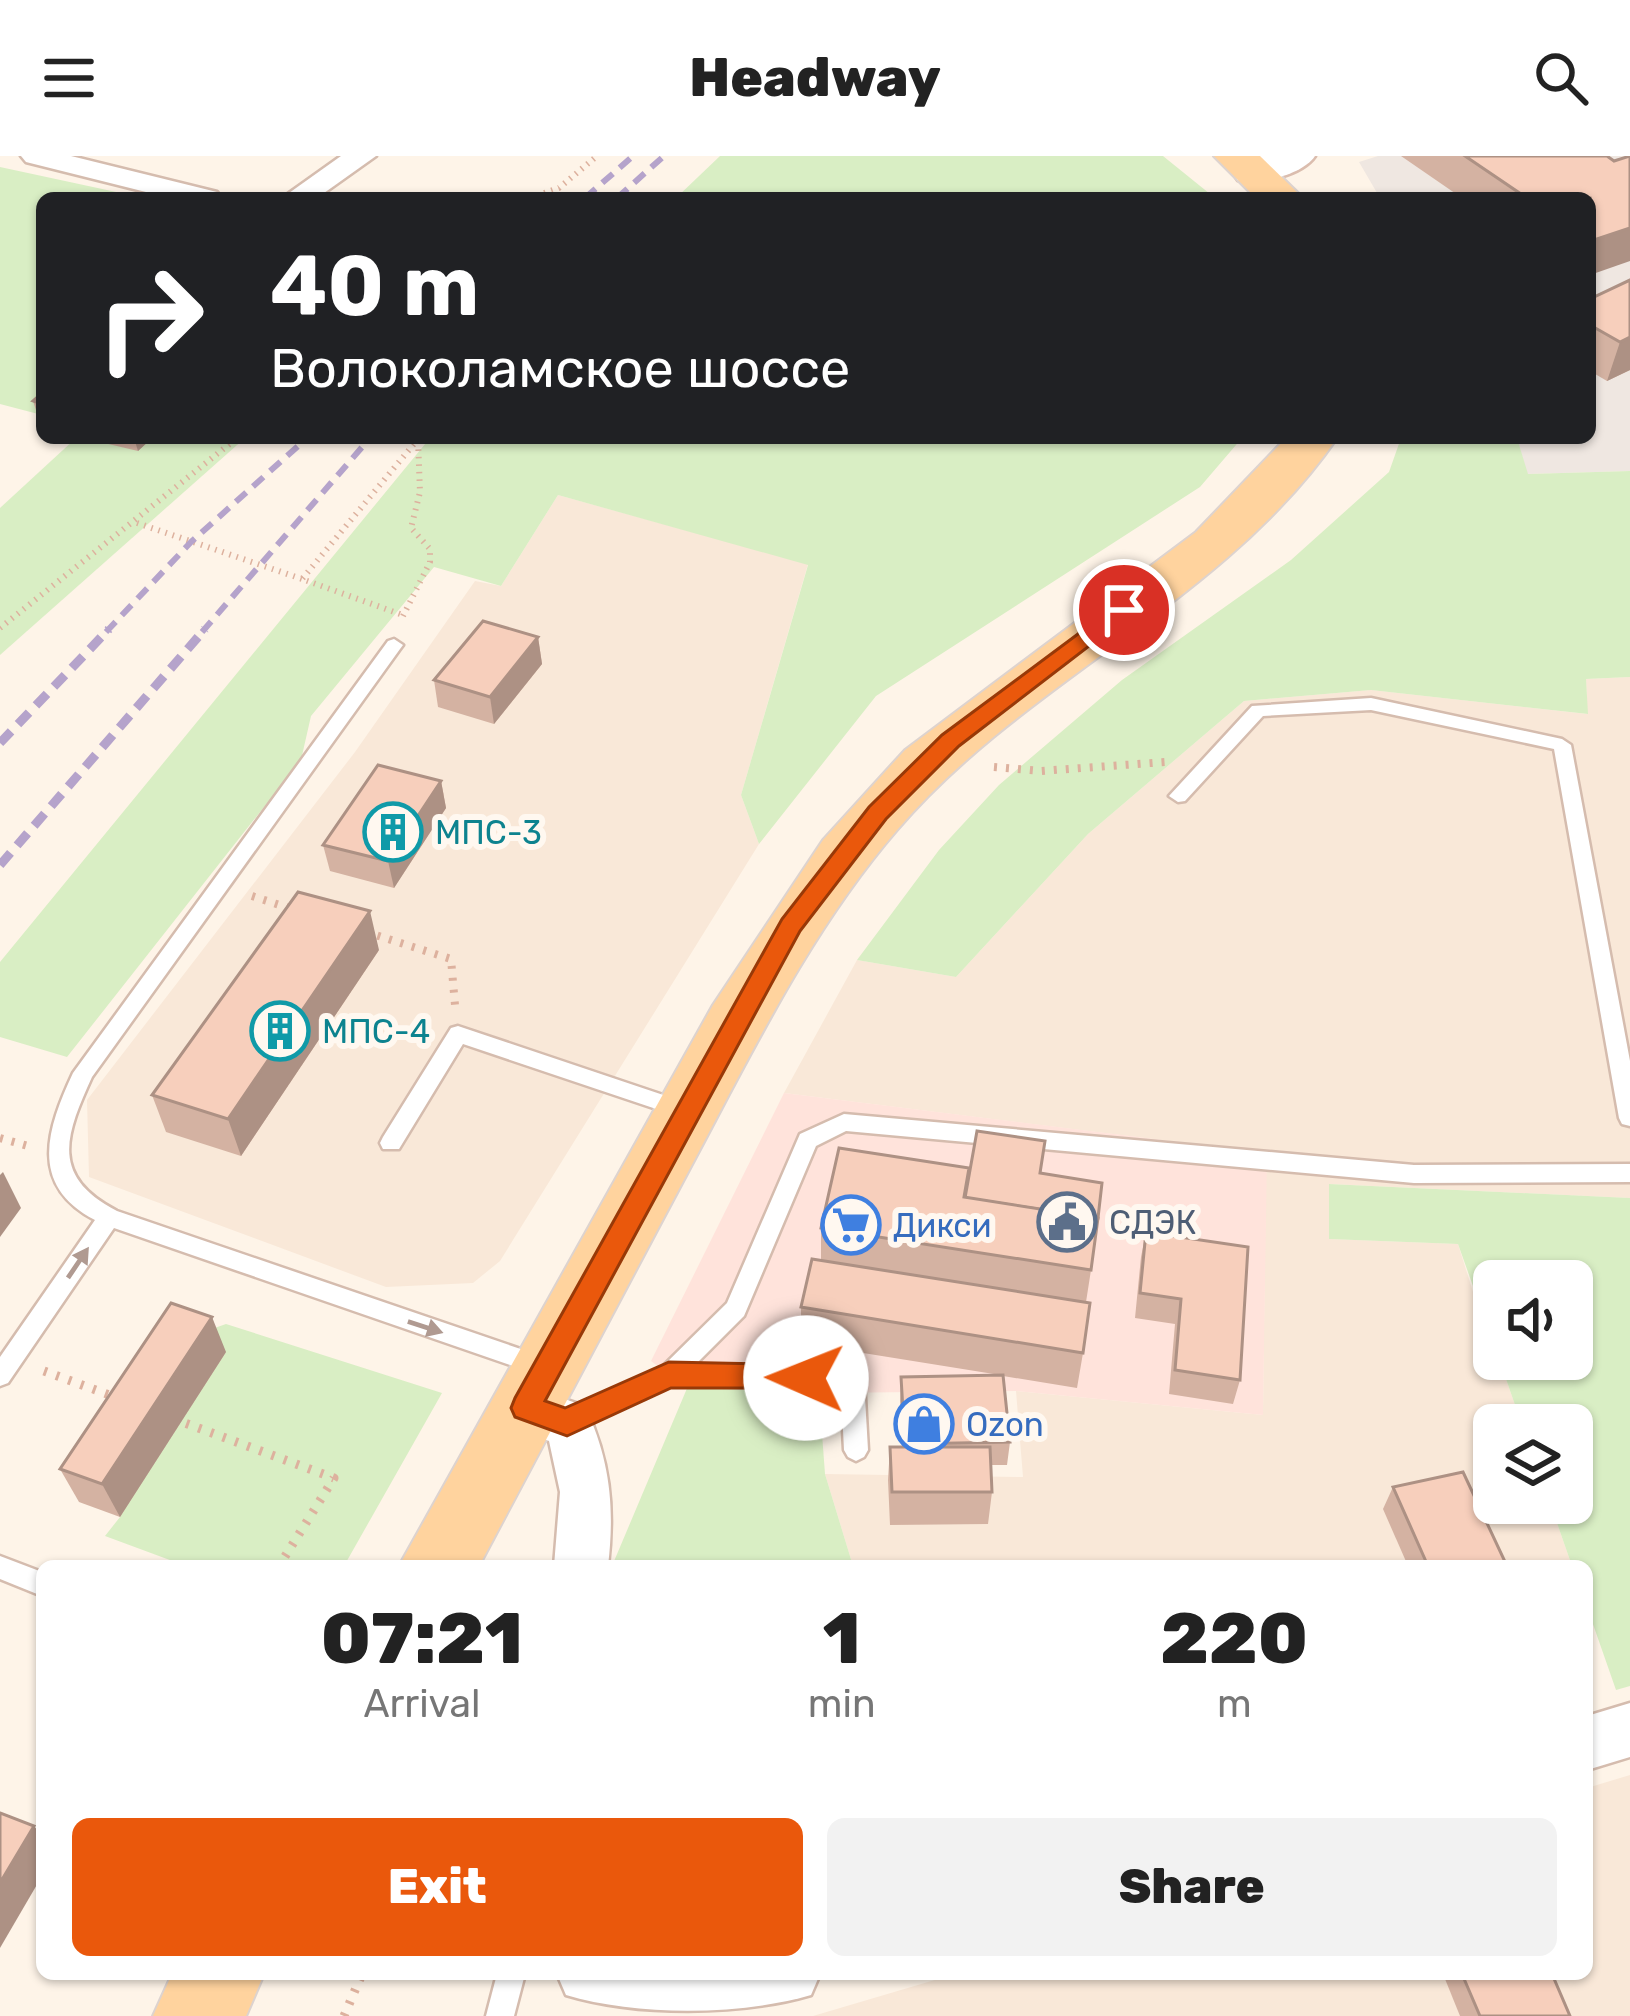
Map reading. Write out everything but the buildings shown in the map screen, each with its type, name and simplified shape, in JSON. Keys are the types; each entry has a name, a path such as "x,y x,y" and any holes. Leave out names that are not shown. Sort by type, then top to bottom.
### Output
{"main road":[{"path":"1256,175 1295,156"},
{"path":"442,1560 546,1399 687,1111 791,925 878,813 950,740 1159,585 1277,488 1308,444"},
{"path":"198,2016 217,1980"}],"street":[{"path":"36,156 213,191"},
{"path":"307,192 362,156"},
{"path":"546,1399 586,1461 589,1506 582,1560"},
{"path":"1593,1741 1630,1730"},
{"path":"596,1980 611,1990 669,1994 754,1980"}],"lane":[{"path":"394,645 83,1073 62,1118 58,1151 64,1184 81,1206 546,1399 669,1375 852,1380 856,1450"},
{"path":"1178,796 1258,710 1371,704 1562,745 1630,1118"},
{"path":"391,1143 458,1034 687,1111"},
{"path":"669,1375 736,1309 808,1140 844,1122 1414,1174 1630,1173"},
{"path":"6,1368 109,1217"},
{"path":"0,1567 36,1582"},
{"path":"500,2016 509,1980"}],"path":[{"path":"547,192 597,156"},
{"path":"0,628 137,523 230,444"},
{"path":"302,579 414,444"},
{"path":"394,645 403,615 430,562 430,549 411,528 424,499 416,463 418,444"},
{"path":"137,523 403,615"},
{"path":"981,766 1041,772 1213,759"},
{"path":"222,887 305,913"},
{"path":"347,926 451,959 458,1034"},
{"path":"6,1368 119,1399"},
{"path":"162,1414 334,1478 283,1560"},
{"path":"344,2016 359,1980"}],"shaded area":[{"path":"1378,156 1630,156 1630,471 1527,474 1519,444 1596,444 1596,192 1376,192 1359,162"},
{"path":"558,495 808,564 741,795 759,844 500,1261 473,1283 386,1287 89,1177 87,1100 355,752 475,581 501,586"},
{"path":"1630,677 1630,1198 1330,1184 1329,1239 1458,1244 1473,1292 1473,1380 1506,1380 1515,1404 1473,1404 1473,1524 1557,1524 1570,1560 851,1560 825,1474 1023,1477 1016,1391 1263,1415 1266,1153 784,1093 857,960 956,977 1088,834 1244,701 1371,690 1587,714 1586,679"},
{"path":"784,1093 1267,1153 1263,1415 1016,1391 819,1393 688,1386 669,1375 651,1361"},
{"path":"1630,1775 1630,2016 813,2016 935,1980 1593,1980 1593,1786"}],"green space":[{"path":"720,156 1163,156 1208,192 682,192"},
{"path":"0,167 116,192 36,192 36,413 0,404"},
{"path":"69,444 238,444 0,655 0,508"},
{"path":"425,444 1237,444 1200,487 876,696 759,844 741,795 808,565 558,495 501,586 434,567 311,716 301,760 67,1057 0,1037 0,962"},
{"path":"1399,444 1519,444 1528,474 1630,471 1630,677 1586,679 1588,714 1371,690 1244,701 1088,834 956,977 857,960 939,850 999,785 1122,680 1291,560 1389,472"},
{"path":"1329,1184 1630,1198 1630,1686 1616,1690 1593,1624 1593,1560 1570,1560 1557,1524 1593,1524 1593,1404 1515,1404 1506,1380 1593,1380 1593,1260 1473,1260 1473,1286 1458,1244 1329,1239"},
{"path":"226,1324 442,1393 347,1560 170,1560 105,1536 120,1517 186,1338"},
{"path":"688,1386 819,1393 825,1474 851,1560 615,1560"}],"railway":[{"path":"592,192 633,156"},
{"path":"624,192 664,156"},
{"path":"106,632 191,542 300,444"},
{"path":"202,632 365,444"},
{"path":"0,743 109,629"},
{"path":"0,865 205,629"}],"place":[{"name":"МПС-3","path":"393,832"},
{"name":"МПС-4","path":"280,1031"},
{"name":"СДЭК","path":"1067,1222"},
{"name":"Дикси","path":"851,1225"},
{"name":"Ozon","path":"924,1424"}],"route":[{"path":"806,1378 669,1375 567,1422 526,1408 791,925 878,813 950,740 1124,610"}]}
